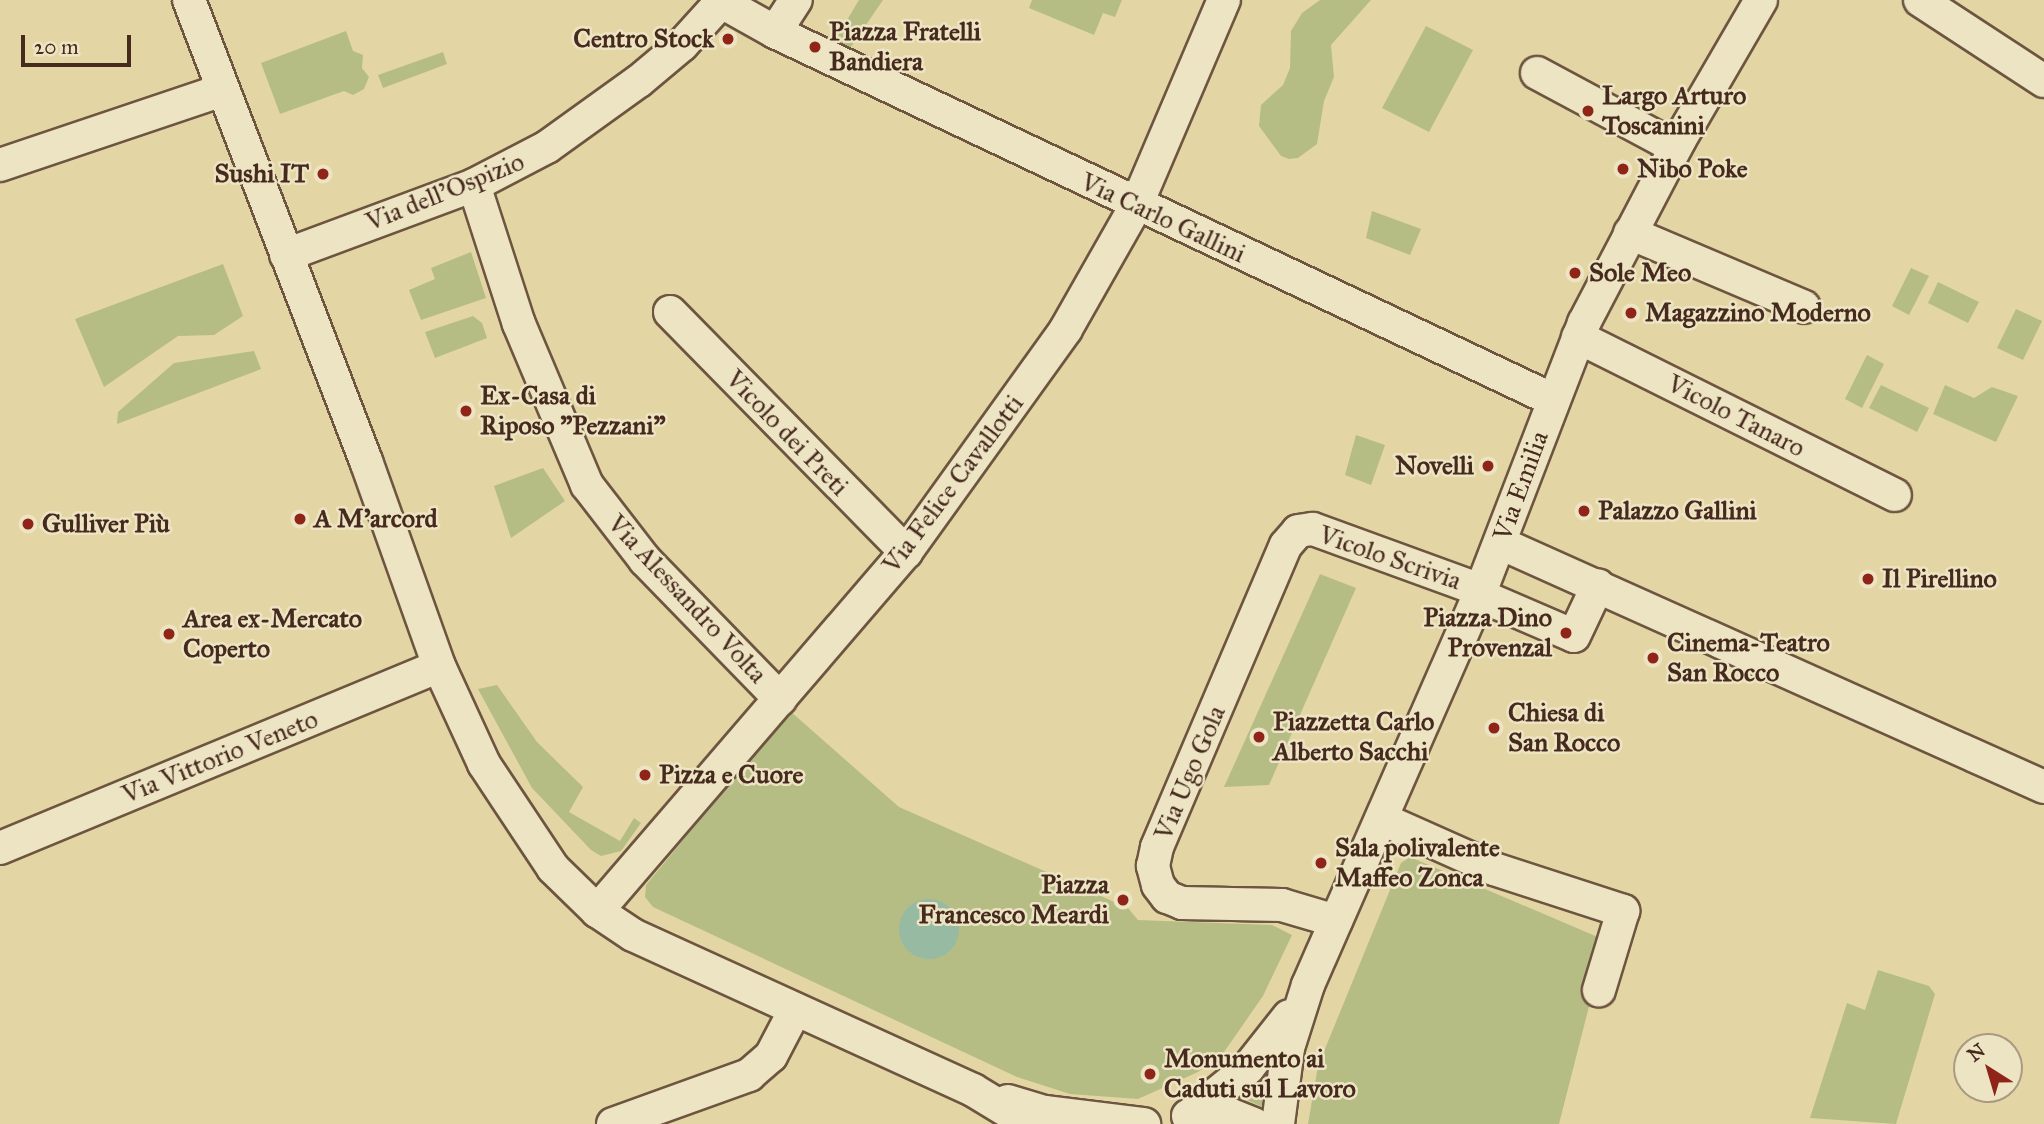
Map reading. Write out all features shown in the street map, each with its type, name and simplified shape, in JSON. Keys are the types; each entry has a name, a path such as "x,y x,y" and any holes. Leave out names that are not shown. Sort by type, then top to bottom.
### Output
{"street":[{"path":"189,0 333,376 439,666 467,732 508,804 553,868 597,911 633,935 973,1090 1029,1124"},
{"path":"719,1 775,32 796,0"},
{"name":"Via Felice Cavallotti","path":"597,911 906,552 1066,329 1136,206 1224,0"},
{"name":"Via Emilia","path":"1278,1124 1288,1048 1308,985 1480,592 1578,337 1675,147 1761,0"},
{"path":"1920,0 2044,81"},
{"name":"Via dell'Ospizio","path":"286,254 474,185 547,147 594,116 682,45 719,1"},
{"name":"Via Carlo Gallini","path":"775,32 1136,206 1553,400"},
{"path":"1537,73 1675,147"},
{"path":"0,165 223,90"},
{"name":"Via Alessandro Volta","path":"474,185 523,336 587,485 636,550 780,699"},
{"path":"1630,233 1804,307"},
{"name":"Vicolo dei Preti","path":"670,312 906,552"},
{"name":"Vicolo Tanaro","path":"1578,337 1895,495"},
{"name":"Vicolo Scrivia","path":"1298,531 1313,530 1480,592"},
{"name":"Via Ugo Gola","path":"1298,531 1286,545 1157,847 1153,866 1158,885 1167,897 1182,902 1282,905 1336,920"},
{"path":"1500,543 2044,787"},
{"path":"1480,592 1574,636 1598,585"},
{"name":"Via Vittorio Veneto","path":"0,848 439,666"},
{"path":"1382,819 1494,869 1623,911 1599,990"},
{"name":"Via Emilia","path":"1180,1119 1222,1092 1273,1042 1308,985"},
{"path":"613,1124 749,1075 771,1056 795,1010"},
{"path":"973,1090 1012,1124"},
{"path":"973,1090 1045,1112 1144,1124"},
{"path":"1180,1119 1229,1114 1254,1124"}],"shaded area":[{"path":"859,0 883,0 846,54 831,47"},
{"path":"1032,0 1122,0 1115,17 1103,13 1094,35 1029,8"},
{"path":"1320,0 1371,0 1331,45 1334,77 1324,101 1317,144 1298,158 1289,159 1281,156 1259,126 1261,105 1283,85 1290,68 1291,31 1302,13"},
{"path":"1426,26 1473,50 1429,132 1382,108"},
{"path":"346,31 353,51 363,55 362,68 369,77 364,89 353,95 344,91 280,114 261,63"},
{"path":"443,52 447,64 383,88 378,75"},
{"path":"1372,211 1421,229 1410,255 1366,238"},
{"path":"471,252 486,298 421,320 409,290 435,279 431,268"},
{"path":"223,264 243,316 214,335 178,336 104,387 75,319"},
{"path":"1911,268 1929,276 1909,315 1892,306"},
{"path":"1938,282 1979,302 1968,323 1928,303"},
{"path":"2016,309 2042,321 2023,360 1997,348"},
{"path":"473,316 482,323 487,338 435,358 425,332"},
{"path":"254,351 261,369 117,424 118,412 174,363"},
{"path":"1867,355 1884,364 1862,408 1845,399"},
{"path":"1881,385 1929,408 1917,432 1869,408"},
{"path":"1945,385 1974,398 1992,387 2018,396 1996,442 1933,414"},
{"path":"1356,435 1385,445 1371,485 1345,475"},
{"path":"543,468 565,501 511,538 494,486"},
{"path":"1320,574 1356,588 1269,785 1224,787"},
{"path":"497,685 537,742 583,787 569,812 620,841 634,818 641,823 621,851 601,856 591,850 532,788 478,689"},
{"path":"790,711 899,807 1128,908 1138,920 1272,925 1292,935 1263,996 1224,1052 1198,1072 1138,1099 1070,1094 1017,1077 653,907 645,897 646,885"},
{"path":"1410,857 1600,938 1597,975 1559,1124 1308,1124 1318,1066 1401,863"},
{"path":"929,899 946,904 954,912 959,929 954,946 946,954 929,959 912,954 904,946 899,929 904,912 912,904"},
{"path":"1878,970 1929,986 1935,994 1896,1124 1810,1118 1847,1003 1865,1010"},
{"path":"1273,1049 1267,1109 1240,1097"}],"place":[{"name":"Centro Stock","path":"728,39"},
{"name":"Piazza Fratelli Bandiera","path":"815,47"},
{"name":"Largo Arturo Toscanini","path":"1588,111"},
{"name":"Nibo Poke","path":"1623,169"},
{"name":"Sushi IT","path":"323,174"},
{"name":"Sole Meo","path":"1575,273"},
{"name":"Magazzino Moderno","path":"1631,313"},
{"name":"Ex-Casa di Riposo \"Pezzani\"","path":"466,411"},
{"name":"Novelli","path":"1488,466"},
{"name":"Palazzo Gallini","path":"1584,511"},
{"name":"A M'arcord","path":"300,519"},
{"name":"Gulliver Più","path":"28,524"},
{"name":"Il Pirellino","path":"1868,579"},
{"name":"Piazza Dino Provenzal","path":"1566,633"},
{"name":"Area ex-Mercato Coperto","path":"169,634"},
{"name":"Cinema-Teatro San Rocco","path":"1653,658"},
{"name":"Chiesa di San Rocco","path":"1494,728"},
{"name":"Piazzetta Carlo Alberto Sacchi","path":"1259,737"},
{"name":"Pizza e Cuore","path":"645,775"},
{"name":"Sala polivalente Maffeo Zonca","path":"1321,863"},
{"name":"Piazza Francesco Meardi","path":"1123,900"},
{"name":"Monumento ai Caduti sul Lavoro","path":"1150,1074"}]}
